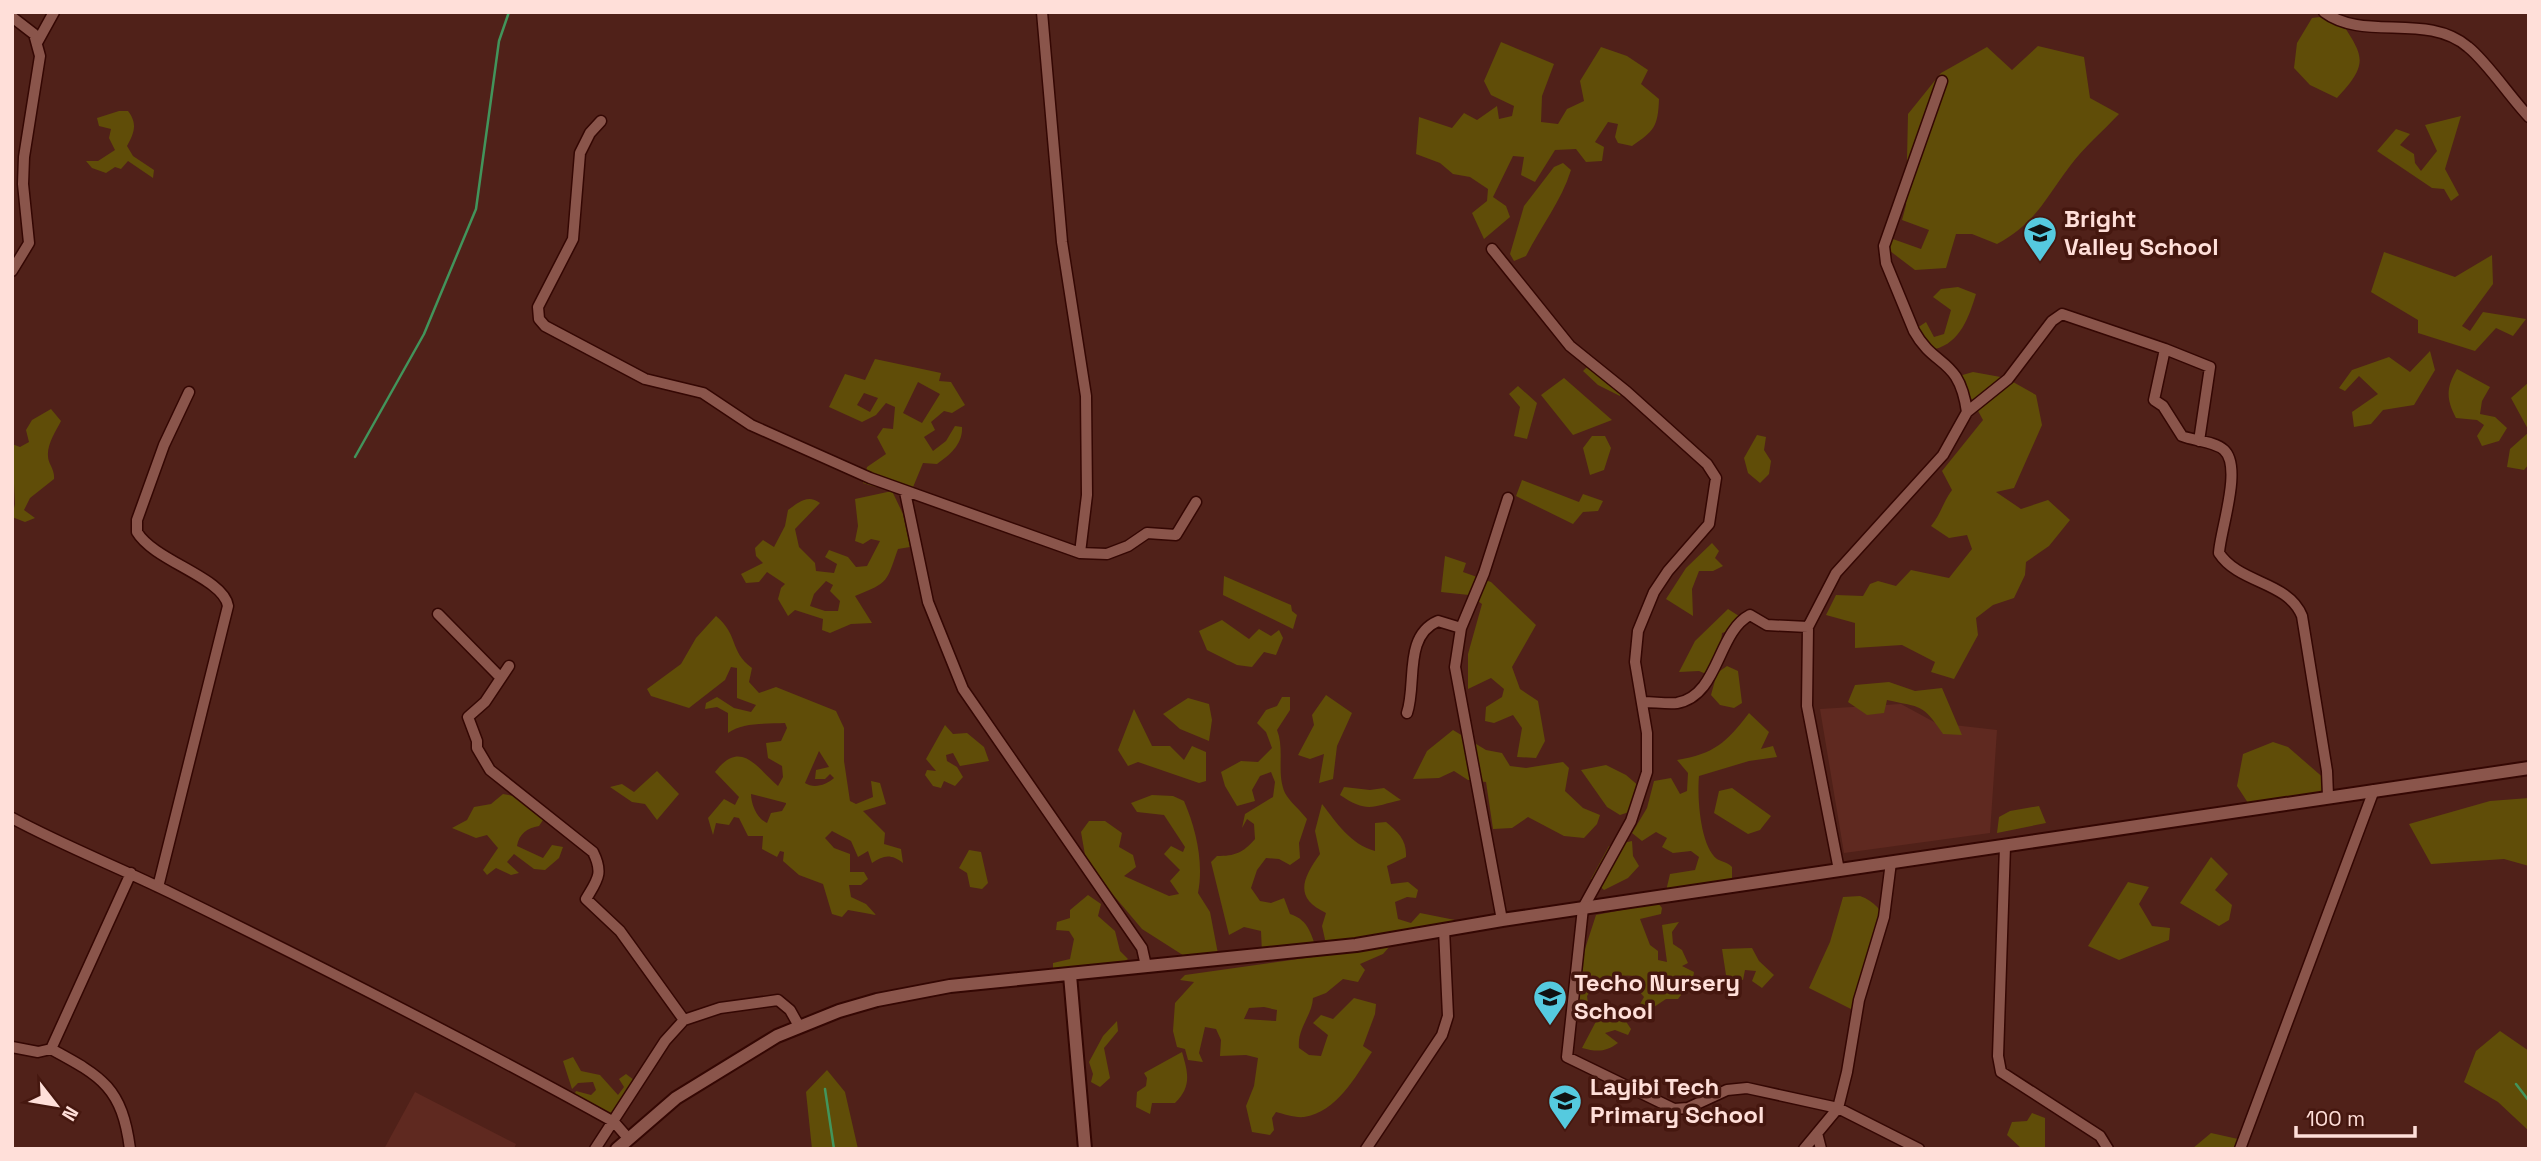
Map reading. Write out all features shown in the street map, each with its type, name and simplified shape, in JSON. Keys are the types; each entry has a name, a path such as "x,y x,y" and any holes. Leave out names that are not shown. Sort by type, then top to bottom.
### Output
{"street":[{"path":"12,271 29,243 23,170 38,72 38,41 54,12"},
{"path":"1042,12 1062,242 1086,396 1087,495 1080,553"},
{"path":"2324,12 2344,24 2406,26 2434,32 2468,46 2529,117"},
{"path":"12,18 24,24 38,41"},
{"path":"1942,81 1884,246 1886,263 1919,341 1956,375 1967,412"},
{"path":"601,121 590,133 580,153 573,239 538,307 541,322 645,380 703,393 751,425 905,492 1080,553 1107,554 1128,546 1147,533 1176,535 1196,502"},
{"path":"1492,249 1570,346 1681,440 1707,464 1716,478 1709,524 1668,571 1642,619 1635,662 1644,702 1648,752 1642,792 1631,821 1583,908 1567,1057 1674,1109 1688,1108 1727,1090 1747,1088 1838,1108 1919,1149"},
{"path":"1839,870 1808,716 1805,690 1808,627 1836,573 1943,455 1967,412 2008,379 2052,321 2062,314 2203,362 2210,367 2199,441"},
{"path":"2165,349 2153,398 2163,407 2182,436 2222,448 2229,460 2229,500 2219,550 2221,557 2264,585 2291,597 2302,615 2325,753 2328,796"},
{"path":"158,887 228,606 223,593 164,556 137,532 137,520 161,451 189,392"},
{"path":"905,492 928,602 963,689 1142,948 1146,966"},
{"path":"1502,920 1455,667 1461,628 1484,573 1508,498"},
{"path":"438,614 500,677"},
{"path":"1644,702 1677,703 1696,693 1709,677 1736,624 1750,615 1768,625 1808,627"},
{"path":"1407,713 1412,695 1415,652 1422,633 1438,621 1461,628"},
{"path":"509,666 485,702 468,718 481,757 496,775 593,852 600,878 586,899 620,931 684,1020"},
{"path":"617,1149 676,1098 799,1026 877,1000 936,988 1356,945 1502,920 2529,768"},
{"path":"2240,1149 2374,790"},
{"path":"12,818 58,842 131,873 469,1041 614,1122 628,1138"},
{"path":"2005,846 1999,1042 2001,1072 2100,1136 2109,1149"},
{"path":"1804,1149 1838,1108 1859,1000 1884,917 1891,862"},
{"path":"51,1049 131,873"},
{"path":"1366,1149 1442,1035 1448,1016 1444,929"},
{"path":"1070,975 1085,1149"},
{"path":"595,1149 665,1041 684,1020 720,1009 778,1000 790,1010 799,1026"},
{"path":"12,1047 38,1052 51,1049 110,1088 125,1117 130,1149"},
{"path":"1817,1133 1821,1149"}],"shaded area":[{"path":"2337,15 2357,49 2359,66 2337,98 2310,85 2294,68 2297,43 2312,18"},
{"path":"1501,42 1554,64 1542,96 1541,122 1558,124 1567,109 1584,101 1580,81 1601,47 1627,56 1648,70 1641,84 1659,99 1656,122 1645,136 1632,146 1618,143 1615,137 1618,124 1608,122 1595,142 1604,147 1602,161 1586,162 1576,149 1555,150 1535,182 1521,175 1524,157 1513,156 1493,197 1506,206 1510,217 1484,239 1472,213 1487,201 1488,189 1470,177 1453,174 1440,163 1416,154 1419,117 1452,128 1464,113 1477,120 1497,106 1499,119 1512,116 1514,106 1491,95 1484,81"},
{"path":"2038,46 2084,57 2090,98 2119,114 2075,159 2038,210 2021,228 1997,244 1972,234 1956,234 1946,268 1915,270 1890,251 1890,238 1921,249 1929,230 1902,220 1906,205 1908,114 1941,73 1987,47 2012,70"},
{"path":"128,111 134,124 127,146 133,156 154,170 153,178 128,161 121,169 115,167 106,173 92,168 86,161 98,161 115,150 109,138 111,129 99,126 97,118"},
{"path":"2461,116 2445,169 2459,195 2451,201 2444,189 2432,188 2377,151 2396,129 2410,134 2400,145 2414,154 2415,163 2421,171 2437,151 2425,125"},
{"path":"1563,163 1571,170 1562,193 1526,256 1514,261 1510,254 1524,206 1554,167"},
{"path":"2384,252 2455,277 2492,255 2493,284 2462,326 2470,331 2483,312 2526,319 2513,336 2496,328 2475,351 2418,333 2418,320 2371,292"},
{"path":"1958,287 1976,294 1970,311 1957,335 1944,346 1935,349 1923,339 1917,328 1926,322 1934,337 1944,334 1951,310 1933,297 1941,289"},
{"path":"2430,351 2435,370 2414,405 2383,410 2371,424 2354,427 2352,412 2378,394 2359,376 2345,391 2339,388 2352,370 2389,357 2410,372"},
{"path":"875,359 941,373 939,381 951,382 965,405 952,413 944,411 931,422 935,430 924,437 933,451 946,441 955,426 962,427 962,433 951,453 937,464 923,463 911,492 890,483 876,487 863,483 867,467 886,454 877,437 883,428 893,429 895,407 886,403 876,415 862,422 829,407 845,374 865,380","holes":["918,382 940,394 922,423 903,413","864,393 878,398 870,412 857,405"]},
{"path":"1590,364 1624,388 1620,396 1598,385 1583,371"},
{"path":"2457,369 2490,387 2482,401 2480,414 2495,417 2507,428 2499,441 2482,446 2477,436 2484,425 2477,420 2456,418 2450,405 2449,394"},
{"path":"1973,372 2006,378 2036,395 2042,425 2014,488 1996,492 2021,509 2048,500 2070,520 2049,546 2026,562 2025,575 2014,598 1993,605 1976,618 1978,635 1954,679 1931,672 1935,662 1902,645 1855,648 1855,623 1826,615 1836,595 1863,596 1870,584 1878,581 1896,586 1911,570 1949,578 1972,549 1967,535 1949,538 1931,526 1952,490 1942,471 1983,420 1959,376"},
{"path":"1564,378 1612,420 1573,435 1541,395"},
{"path":"2529,382 2529,431 2511,398"},
{"path":"1518,386 1537,403 1527,439 1514,436 1520,407 1509,394"},
{"path":"51,409 61,421 48,451 54,479 30,498 24,510 35,518 25,522 12,517 15,504 12,444 20,447 29,442 26,430 32,420"},
{"path":"2529,432 2529,464 2524,470 2507,467 2510,449"},
{"path":"1757,435 1766,437 1764,450 1771,461 1769,474 1760,483 1748,473 1744,458"},
{"path":"1592,436 1605,436 1611,448 1604,470 1590,475 1583,448"},
{"path":"1522,480 1579,502 1583,494 1603,501 1598,511 1583,512 1573,524 1516,496"},
{"path":"892,491 903,514 910,547 898,549 888,575 881,584 855,596 872,623 851,624 830,633 822,630 823,619 795,610 788,616 778,599 785,584 767,572 759,582 746,583 741,574 763,563 756,556 755,548 763,540 774,547 785,526 788,510 808,499 820,503 795,529 799,547 815,563 816,571 834,573 837,564 825,557 829,550 848,557 856,567 867,566 880,541 871,539 863,544 855,541 858,526 855,499","holes":["826,581 833,585 830,591 840,601 838,611 825,611 810,606 814,594"]},
{"path":"1712,543 1719,551 1715,558 1723,566 1713,571 1699,571 1692,589 1693,616 1666,599 1686,568"},
{"path":"1445,556 1466,563 1463,572 1491,582 1536,625 1512,667 1520,689 1538,701 1545,741 1536,758 1517,757 1522,728 1513,715 1494,723 1485,721 1486,707 1502,697 1504,689 1491,678 1468,689 1468,654 1482,604 1469,595 1441,592"},
{"path":"1224,576 1291,605 1292,611 1297,615 1293,629 1223,595"},
{"path":"1728,609 1742,618 1732,630 1722,633 1721,642 1727,648 1711,676 1699,671 1679,672 1695,641"},
{"path":"716,616 728,630 740,655 752,668 749,682 759,693 776,687 836,711 844,728 844,761 850,801 856,804 873,797 871,781 880,783 886,804 863,811 885,833 884,844 901,849 903,863 888,857 872,863 868,851 858,857 851,841 832,831 825,838 834,848 850,854 850,872 864,872 868,879 861,885 849,885 851,897 866,904 876,915 848,910 842,917 832,914 823,884 799,875 783,861 784,852 780,851 777,857 762,849 763,836 748,836 739,818 734,817 729,825 716,823 713,835 708,818 724,799 735,805 739,797 715,772 724,762 733,757 741,757 756,765 778,786 783,777 782,766 768,758 766,743 781,741 787,728 785,723 755,724 728,733 728,713 717,707 705,709 706,703 717,697 734,708 751,712 756,705 737,698 737,668 731,667 725,680 689,708 651,696 647,689 681,664 696,638","holes":["819,751 829,767 816,770 815,779 825,779 830,774 834,778 824,784 812,786 805,783","751,794 786,803 786,804 782,811 771,813 767,823 755,811"]},
{"path":"1222,620 1249,639 1259,629 1271,636 1279,630 1283,638 1276,655 1264,652 1252,667 1237,665 1207,650 1199,631"},
{"path":"1727,666 1738,671 1742,703 1734,708 1720,705 1711,695 1717,673"},
{"path":"1889,682 1915,691 1942,688 1962,735 1943,734 1925,712 1915,706 1887,700 1884,713 1867,715 1848,702 1855,685"},
{"path":"1326,695 1352,713 1337,746 1333,779 1319,783 1324,754 1310,759 1298,755 1314,725 1312,715"},
{"path":"1282,697 1290,697 1290,710 1277,730 1282,785 1287,796 1307,819 1299,843 1300,858 1290,865 1279,859 1266,858 1257,870 1251,888 1260,901 1271,903 1284,898 1290,914 1307,926 1315,945 1262,953 1261,931 1244,927 1229,935 1211,862 1217,856 1238,853 1255,839 1254,824 1247,819 1242,828 1245,814 1273,797 1275,782 1271,772 1260,776 1252,790 1255,801 1237,806 1225,786 1221,772 1241,761 1258,762 1272,748 1266,732 1257,723 1266,710 1277,706"},
{"path":"1188,698 1209,704 1212,720 1209,741 1180,729 1163,714"},
{"path":"1901,704 1936,723 1997,730 1990,833 1844,853 1820,709"},
{"path":"1134,709 1152,746 1170,746 1184,760 1192,746 1206,752 1206,781 1199,783 1138,762 1128,766 1118,750"},
{"path":"1749,713 1769,732 1761,749 1773,746 1777,757 1749,761 1699,776 1699,808 1703,832 1711,853 1732,867 1732,880 1666,891 1670,874 1695,870 1699,857 1691,851 1673,853 1662,847 1667,838 1656,832 1642,841 1632,833 1647,808 1654,781 1671,778 1680,794 1687,791 1688,773 1677,760 1718,746"},
{"path":"945,725 953,734 967,733 984,747 989,761 960,766 953,753 946,755 947,761 957,767 963,777 955,786 944,781 941,788 933,786 925,775 927,770 936,771 926,759"},
{"path":"1453,730 1486,750 1502,753 1510,766 1526,768 1563,762 1569,768 1565,791 1583,808 1600,815 1597,824 1584,838 1564,836 1528,817 1512,828 1493,829 1486,782 1468,780 1454,771 1439,778 1413,779 1427,751"},
{"path":"2273,742 2288,747 2326,780 2320,799 2274,811 2248,803 2237,786 2243,754"},
{"path":"1606,765 1626,775 1640,787 1638,809 1620,815 1607,807 1581,770"},
{"path":"657,771 679,794 657,820 645,804 632,802 610,787 622,784 634,792"},
{"path":"1344,787 1370,790 1384,788 1401,800 1364,807 1340,795"},
{"path":"1732,788 1771,816 1760,830 1748,834 1714,813 1719,791"},
{"path":"503,794 514,796 543,820 539,826 524,832 517,846 543,858 552,845 563,847 559,858 545,870 534,869 514,854 507,862 519,873 511,875 496,868 487,875 483,870 498,848 487,835 476,838 452,828 467,820 474,807 491,804"},
{"path":"1152,795 1173,796 1184,801 1198,846 1198,893 1210,912 1219,959 1189,959 1142,929 1109,890 1085,855 1081,832 1089,821 1105,821 1122,833 1119,847 1133,855 1136,867 1124,876 1169,896 1179,894 1170,881 1180,870 1164,854 1171,846 1183,852 1185,847 1164,815 1137,812 1131,803"},
{"path":"2529,798 2529,866 2504,859 2431,864 2409,824 2490,801"},
{"path":"1322,804 1345,832 1366,848 1375,851 1375,823 1386,822 1401,837 1406,857 1387,866 1391,884 1408,882 1418,890 1416,898 1407,897 1395,902 1398,919 1411,923 1420,913 1460,921 1452,926 1326,944 1322,926 1326,913 1309,901 1304,887 1320,854 1315,831"},
{"path":"2039,806 2046,823 1997,833 1999,817 2010,811"},
{"path":"1632,841 1633,856 1639,866 1628,878 1604,890 1591,879 1609,846"},
{"path":"969,850 981,852 988,883 982,889 970,887 967,873 959,868"},
{"path":"2211,857 2228,874 2215,890 2232,905 2229,920 2219,926 2180,903"},
{"path":"2128,882 2149,887 2139,904 2152,926 2170,928 2169,940 2119,960 2088,946"},
{"path":"1088,895 1101,904 1098,916 1115,931 1120,951 1128,959 1113,968 1053,975 1053,963 1070,959 1074,939 1069,931 1056,930 1057,922 1070,918 1070,910"},
{"path":"1860,896 1877,907 1888,925 1855,1011 1809,988 1830,942 1843,897"},
{"path":"1658,903 1662,908 1661,914 1640,919 1650,945 1658,951 1658,960 1667,962 1662,925 1679,922 1672,932 1673,944 1682,950 1688,963 1682,966 1694,972 1693,979 1678,984 1681,995 1678,999 1666,999 1639,1017 1638,1022 1632,1018 1644,997 1639,991 1623,994 1623,982 1634,976 1622,976 1602,983 1599,990 1591,990 1587,996 1589,1011 1577,1008 1584,952 1596,915"},
{"path":"1390,946 1383,954 1360,964 1365,970 1358,982 1343,979 1326,993 1313,998 1299,1041 1299,1048 1309,1055 1321,1056 1328,1035 1313,1023 1321,1015 1333,1019 1354,998 1376,1004 1363,1046 1372,1052 1336,1101 1316,1114 1304,1117 1276,1112 1272,1118 1274,1130 1270,1135 1252,1132 1246,1106 1254,1086 1258,1058 1246,1055 1220,1056 1221,1040 1216,1029 1205,1027 1199,1053 1203,1062 1188,1060 1185,1049 1177,1047 1173,1031 1175,1003 1194,982 1180,980 1185,975","holes":["1249,1008 1277,1010 1276,1021 1244,1019"]},
{"path":"1752,948 1759,961 1774,975 1762,988 1752,981 1756,971 1745,970 1743,980 1726,975 1722,949"},
{"path":"1602,1010 1625,1020 1631,1029 1628,1035 1615,1030 1605,1033 1618,1043 1614,1046 1601,1050 1582,1048"},
{"path":"1117,1021 1118,1031 1104,1048 1110,1078 1100,1087 1091,1082 1093,1074 1089,1062 1103,1036"},
{"path":"2500,1031 2529,1051 2529,1131 2498,1102 2464,1082 2476,1051"},
{"path":"1182,1052 1187,1079 1184,1091 1175,1103 1152,1103 1150,1114 1136,1107 1137,1092 1146,1086 1147,1078 1144,1073"},
{"path":"573,1057 581,1071 600,1075 618,1095 624,1087 619,1079 626,1074 634,1080 622,1102 611,1113 573,1097 576,1091 591,1095 596,1090 593,1082 578,1083 572,1089 563,1061"},
{"path":"827,1070 845,1092 858,1149 812,1149 806,1092"},
{"path":"415,1092 516,1144 514,1149 384,1149"},
{"path":"2032,1113 2045,1118 2045,1149 2022,1149 2007,1135 2012,1122 2027,1121"},
{"path":"2211,1133 2238,1139 2236,1149 2192,1149"}],"waterway":[{"path":"355,457 424,334 476,209 499,41 509,12"},
{"path":"2516,1084 2529,1101"},
{"path":"825,1089 834,1149"}],"place":[{"name":"Bright Valley School","path":"2040,263"},
{"name":"Techo Nursery School","path":"1550,1027"},
{"name":"Layibi Tech Primary School","path":"1565,1131"}]}
